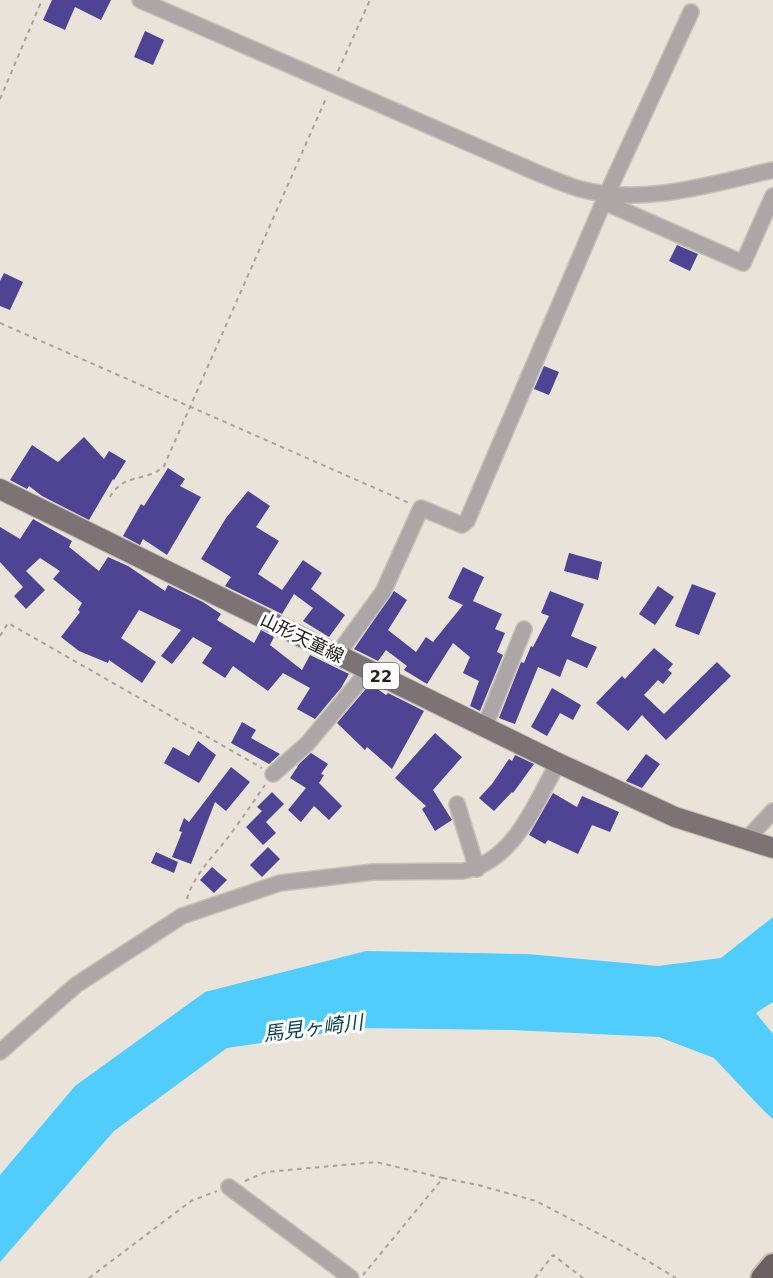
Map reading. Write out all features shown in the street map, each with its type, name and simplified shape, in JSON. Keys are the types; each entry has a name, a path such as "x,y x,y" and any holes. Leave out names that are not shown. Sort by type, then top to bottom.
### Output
{"highway":[{"path":"762,1278 773,1264"}],"main road":[{"name":"山形天童線","path":"0,489 558,763 675,817 771,847"}],"street":[{"path":"140,0 540,174 606,198 743,263 773,196"},
{"path":"337,655 383,592 421,508 462,525 467,521 606,198 691,12"},
{"path":"606,198 685,190 773,170"},
{"path":"485,726 525,629"},
{"path":"273,774 308,744 369,670"},
{"path":"0,1052 76,985 182,916 280,883 373,872 477,869 506,850 558,763"},
{"path":"457,804 477,869"},
{"path":"746,840 773,810"},
{"path":"229,1187 351,1278"}],"path":[{"path":"0,99 42,0"},
{"path":"110,497 116,486 136,477 155,474 164,466 370,0"},
{"path":"0,323 421,508"},
{"path":"0,636 8,623 273,774 228,838 204,866 190,889 182,916"},
{"path":"88,1278 191,1201 266,1172 376,1162 478,1185 536,1201 626,1248 676,1278"},
{"path":"360,1278 443,1178"},
{"path":"535,1278 553,1255 583,1278"}],"water":[{"name":"馬見ヶ崎川","path":"773,917 773,1002 756,1013 773,1034 773,1119 714,1058 659,1037 512,1030 361,1028 227,1048 114,1131 0,1262 0,1175 75,1086 205,992 366,951 527,954 658,966 721,958"}],"building":[{"path":"52,0 111,0 101,20 75,7 65,30 43,20"},
{"path":"145,31 164,40 153,65 134,57"},
{"path":"677,245 698,254 690,271 669,261"},
{"path":"4,273 23,282 10,310 0,306 0,281"},
{"path":"544,366 559,372 549,395 534,389"},
{"path":"84,437 104,459 109,451 126,461 89,520 42,496 29,486 27,489 10,480 32,445 58,462"},
{"path":"168,468 185,479 180,486 201,497 167,555 143,539 140,545 123,536 141,504 144,506"},
{"path":"248,491 270,506 256,527 279,541 258,574 282,590 303,560 322,573 311,589 345,615 329,637 303,621 313,608 294,594 282,614 225,586 231,577 201,559 226,518"},
{"path":"33,519 72,541 69,547 99,571 108,557 128,566 165,591 168,585 203,602 221,614 217,620 254,643 261,630 274,637 270,645 302,670 310,655 349,674 341,688 315,719 297,709 310,688 283,673 268,691 233,666 225,678 202,663 212,648 193,637 172,664 161,656 181,630 139,610 121,638 156,662 142,683 109,660 108,663 79,651 61,637 80,612 78,610 82,603 53,579 60,571 40,558 26,571 45,590 26,609 14,596 23,587 0,562 0,527 20,539"},
{"path":"569,553 602,562 598,580 564,571"},
{"path":"463,567 484,577 473,601 502,614 495,629 505,633 497,652 503,655 480,711 470,706 479,681 463,673 470,657 453,643 427,684 404,670 407,666 386,650 378,661 354,649 394,591 407,600 388,630 416,652 426,637 433,642 463,605 448,598"},
{"path":"692,584 716,593 699,635 675,626"},
{"path":"658,586 674,597 655,625 639,614"},
{"path":"550,591 584,604 571,636 597,647 587,668 567,659 560,677 538,667 515,724 499,718 521,662 524,663 531,646 533,647 549,616 541,613"},
{"path":"654,648 673,664 668,670 672,673 663,684 658,680 644,695 664,714 717,662 731,676 666,740 642,715 628,731 596,703 622,676 625,679"},
{"path":"370,684 386,695 388,693 424,711 392,769 367,747 365,750 337,723"},
{"path":"552,688 581,705 573,720 560,713 547,736 531,727"},
{"path":"242,722 256,730 251,738 280,754 269,764 231,743"},
{"path":"435,733 462,757 433,790 452,820 435,831 422,809 426,806 395,778"},
{"path":"198,741 216,755 199,783 164,763 173,747 189,756"},
{"path":"311,753 328,764 321,774 324,775 319,783 342,806 329,820 314,806 301,822 288,810 306,788 290,778 300,763"},
{"path":"646,754 660,764 642,788 626,781"},
{"path":"515,755 534,764 513,793 494,811 479,798 509,759 512,761"},
{"path":"231,767 250,782 226,811 215,802 191,864 172,857 182,832 179,831 184,818 189,822"},
{"path":"272,792 284,804 266,822 276,833 263,845 246,827 262,811 257,807"},
{"path":"553,793 577,807 582,796 619,812 610,832 592,825 578,854 548,840 545,844 529,835"},
{"path":"268,847 280,859 262,877 250,865"},
{"path":"156,852 178,862 174,873 151,863"},
{"path":"212,867 227,880 214,893 200,880"}]}
